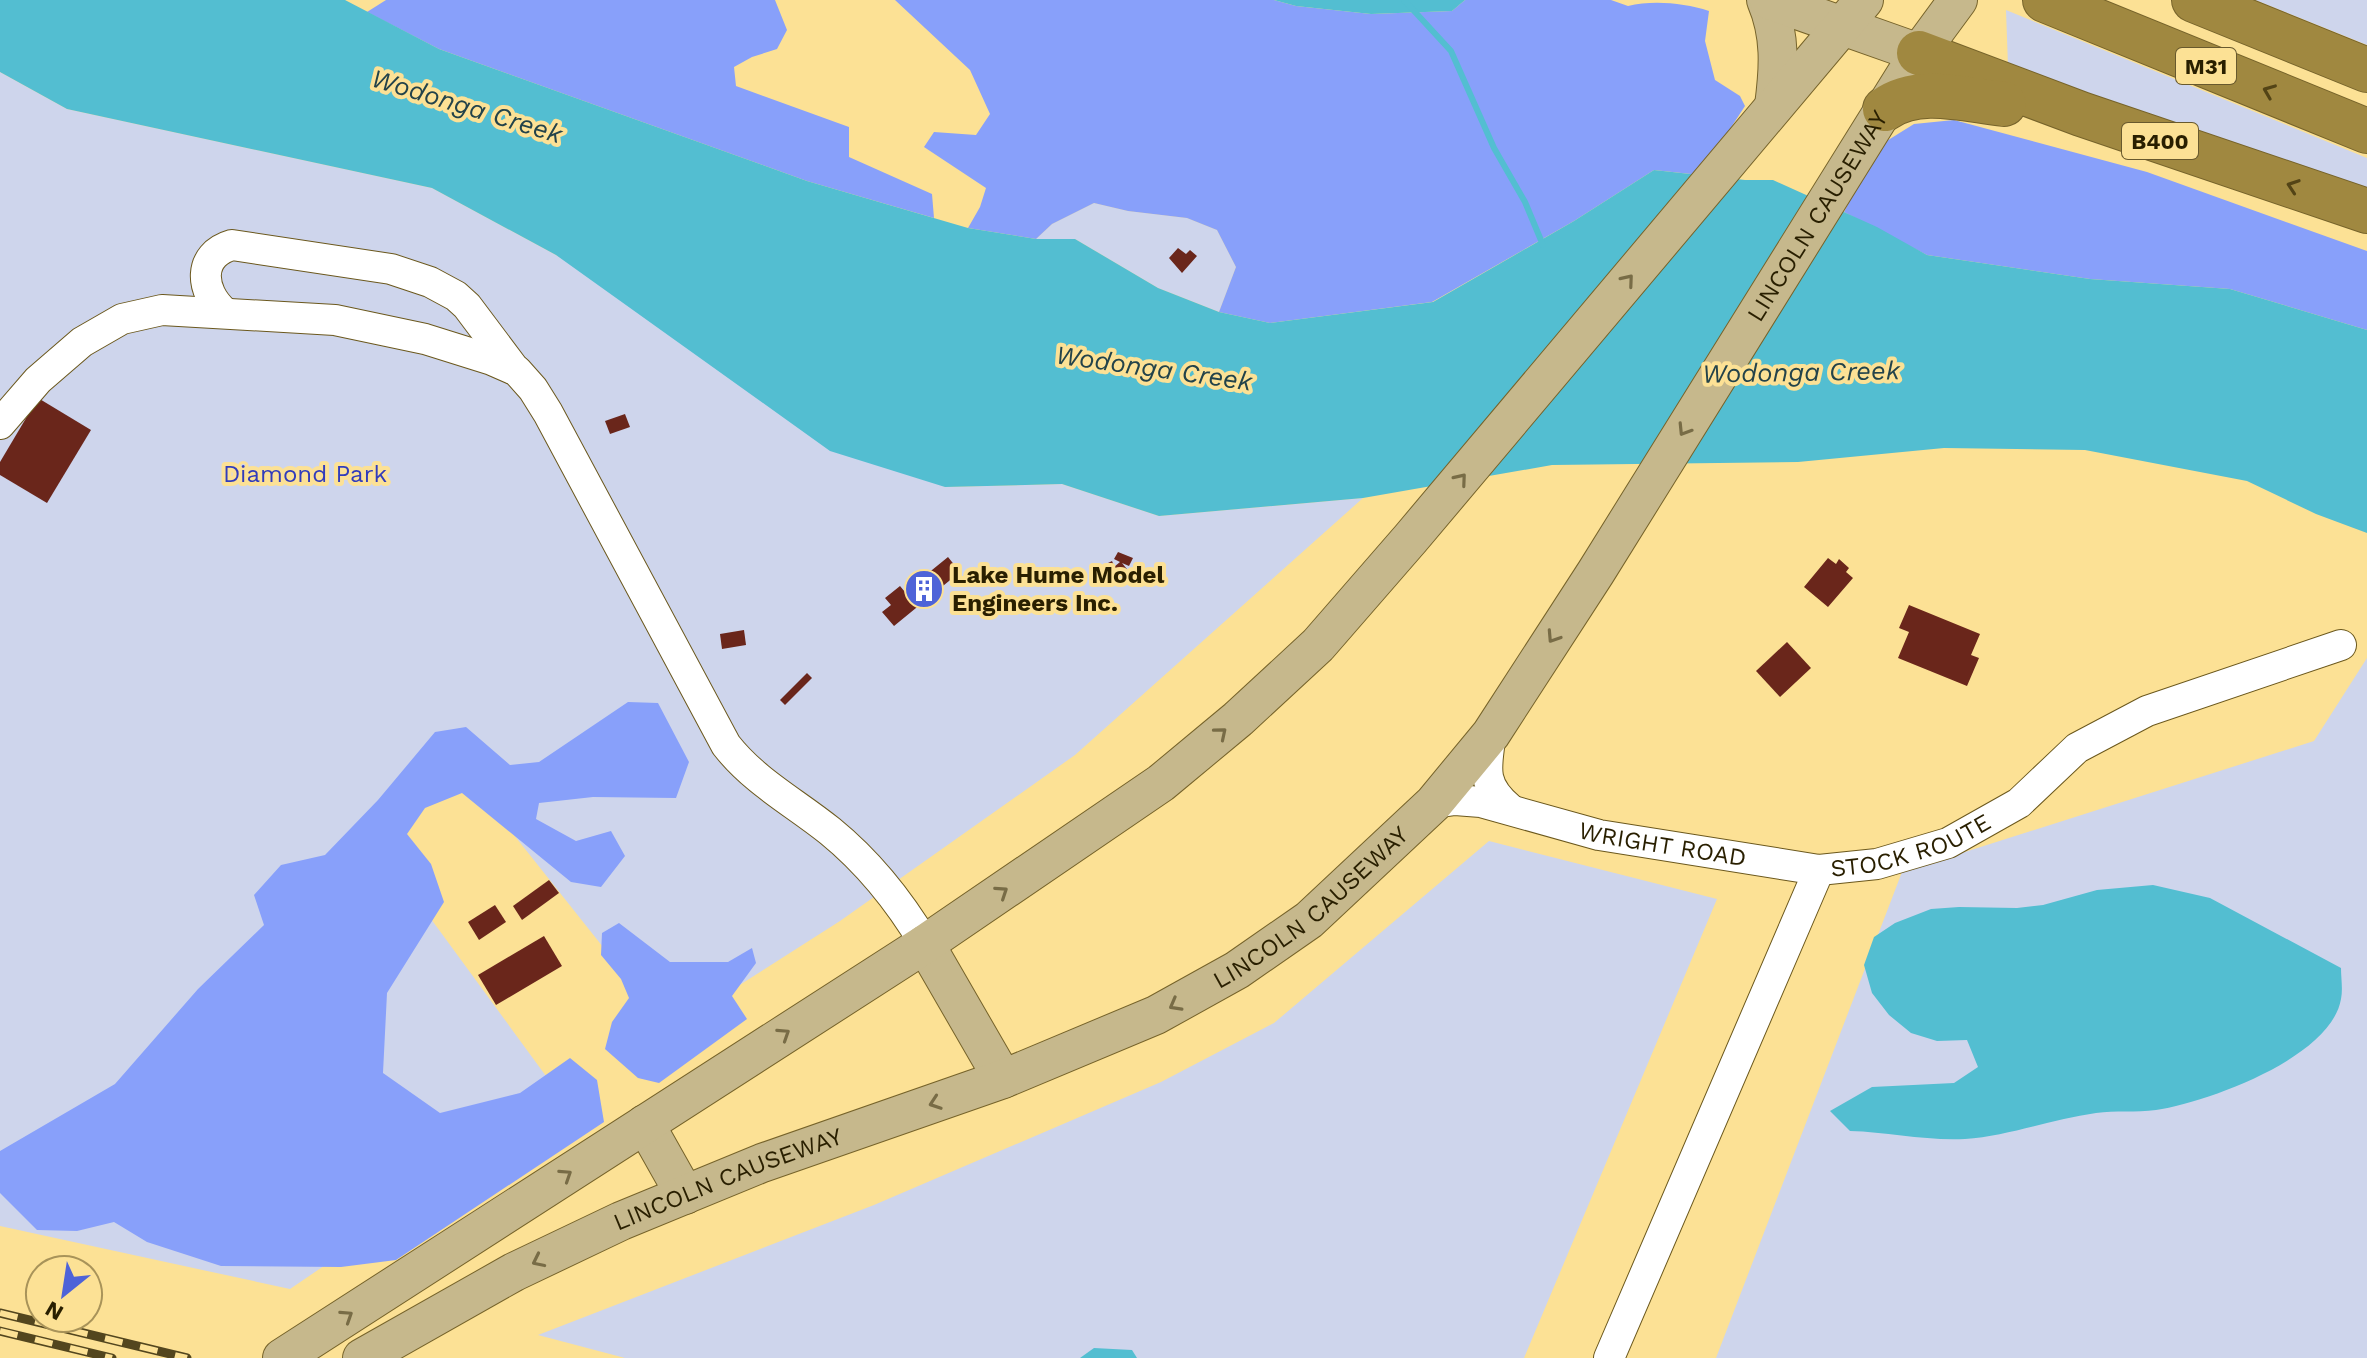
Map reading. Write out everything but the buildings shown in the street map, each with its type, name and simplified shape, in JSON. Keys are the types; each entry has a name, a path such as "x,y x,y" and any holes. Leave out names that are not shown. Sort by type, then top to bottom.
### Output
{"highway":[{"name":"M31","path":"2045,0 2367,131"},
{"name":"M31","path":"2194,0 2367,70"},
{"name":"B400","path":"1919,53 2081,114 2367,211"},
{"path":"1885,109 1899,100 1919,96 2081,114"}],"main road":[{"name":"B400","path":"1768,0 1857,8 1919,53"},
{"path":"1768,0 1778,43 1771,109"},
{"name":"LINCOLN CAUSEWAY","path":"362,1358 514,1272 621,1221 762,1163 1003,1079 1156,1015 1237,970 1309,920 1434,803 1491,734 1596,572 1919,53 1958,0"},
{"path":"282,1358 925,944 1161,783 1227,728 1318,645 1857,8"},
{"path":"925,944 1003,1079"},
{"path":"645,1124 685,1195"}],"street":[{"path":"224,312 208,292 204,272 218,250 232,245 391,269 430,282 456,296 480,320 533,389 578,466 726,745 751,774 829,831 868,866 925,944"},
{"path":"0,424 27,392 65,356 110,324 133,315 162,310 224,312 359,324 459,348 517,371"},
{"name":"STOCK ROUTE","path":"1609,1358 1819,870 1877,864 1948,843 2019,803 2077,748 2147,711 2341,645"},
{"path":"1491,734 1486,772 1488,784 1494,795 1509,808"},
{"name":"WRIGHT ROAD","path":"1434,803 1467,800 1509,808 1599,835 1819,870"}],"green space":[{"path":"2255,0 2367,0 2367,45"},
{"path":"2006,10 2367,158 2367,192 2008,66"},
{"name":"Diamond Park","path":"0,72 67,109 432,188 556,255 945,487 1062,484 1159,516 1363,498 1075,755 840,921 669,1030 444,747 371,837 565,1102 290,1289 0,1226"},
{"path":"1094,203 1128,211 1187,218 1217,230 1236,267 1219,312 1158,288 1075,239 1036,239 1052,224"},
{"path":"2367,658 2367,1358 1716,1358 1902,872 2314,741"},
{"path":"1489,841 1717,899 1524,1358 625,1358 538,1335 874,1205 1161,1082 1274,1023"}],"shaded area":[{"path":"386,0 775,0 787,30 777,49 734,67 736,86 849,127 849,157 932,194 934,218 807,181 439,49 367,12"},
{"path":"895,0 1274,0 1296,6 1371,14 1452,11 1465,0 1611,0 1628,6 1679,4 1709,11 1705,41 1715,80 1740,96 1745,106 1700,175 1654,170 1574,221 1432,302 1270,323 1219,312 1236,267 1217,230 1187,218 1128,211 1094,203 1052,224 1036,239 968,228 986,188 924,147 934,132 976,135 990,114 970,70"},
{"path":"1954,120 2147,172 2367,251 2367,330 2230,289 2090,279 1927,255 1844,212 1877,147 1914,124"},
{"path":"628,702 658,703 689,762 676,798 593,797 539,803 536,819 576,841 611,831 625,856 601,887 571,882 462,793 425,808 407,834 431,864 444,902 387,993 383,1073 440,1113 520,1093 570,1058 597,1080 604,1122 396,1260 341,1267 221,1266 147,1242 114,1222 77,1231 37,1230 0,1193 0,1151 115,1084 198,989 264,925 254,895 281,865 325,855 378,800 435,732 466,727 510,765 539,762"},
{"path":"619,923 670,962 728,962 752,948 756,963 732,996 747,1019 659,1083 638,1078 605,1049 612,1022 629,998 621,979 601,955 602,933"}],"water":[{"name":"Wodonga Creek","path":"0,0 345,0 439,49 807,181 968,228 1036,239 1075,239 1158,288 1219,312 1270,323 1433,302 1574,221 1654,170 1773,180 1877,227 1927,255 2090,279 2230,289 2367,330 2367,533 2316,514 2247,481 2085,450 1944,448 1798,462 1552,465 1363,498 1159,516 1062,484 945,487 830,451 556,255 432,188 67,109 0,72"},
{"path":"1274,0 1465,0 1452,11 1371,14 1296,6"},
{"path":"2153,885 2210,898 2341,968 2341,999 2332,1020 2315,1040 2264,1074 2205,1098 2156,1110 2096,1113 1998,1135 1950,1139 1850,1131 1830,1111 1872,1087 1954,1083 1978,1067 1967,1040 1937,1041 1911,1033 1889,1015 1872,993 1864,965 1874,937 1895,923 1931,909 2017,908 2043,905 2097,890"},
{"path":"1094,1348 1132,1350 1137,1358 1080,1358"}],"waterway":[{"path":"1404,0 1451,51 1494,148 1525,202 1543,245"}],"railway":[{"path":"0,1313 187,1358"},
{"path":"0,1331 112,1358"}],"place":[{"name":"Lake Hume Model Engineers Inc.","path":"924,589"}]}
